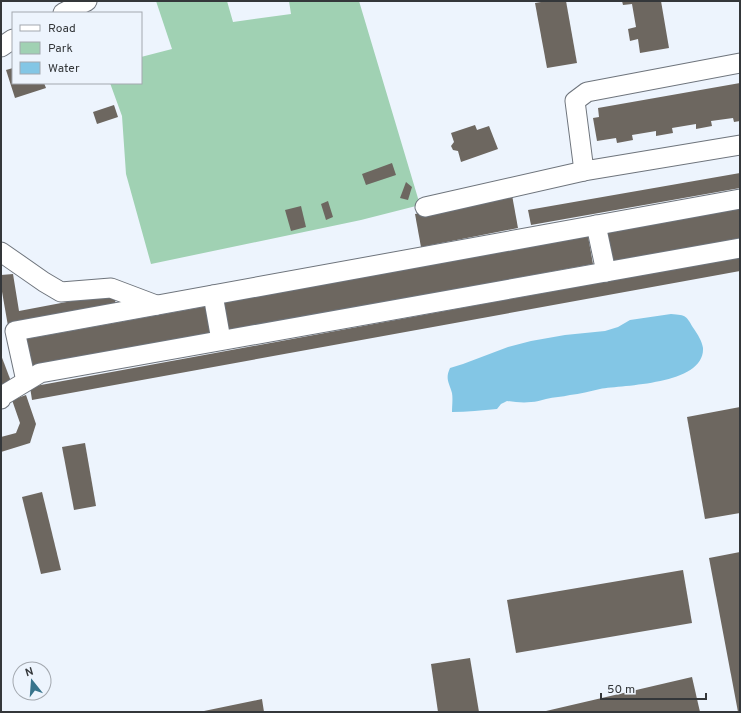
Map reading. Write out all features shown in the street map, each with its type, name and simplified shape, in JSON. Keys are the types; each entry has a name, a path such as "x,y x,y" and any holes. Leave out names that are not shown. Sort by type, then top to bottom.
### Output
{"street":[{"path":"65,12 87,1"},
{"path":"1,47 12,40"},
{"path":"584,171 575,101 587,92 740,63"},
{"path":"425,207 584,171 740,145"},
{"path":"26,381 16,331 740,199"},
{"path":"596,225 606,272"},
{"path":"1,399 2,396 40,373 740,248"},
{"path":"1,252 61,292 111,288 157,305"},
{"path":"213,295 221,340"}],"green space":[{"path":"156,1 227,1 233,22 291,14 289,1 359,1 420,205 361,220 151,264 126,174 122,116 110,84 142,84 142,57 172,49"}],"water":[{"path":"671,314 686,317 700,338 703,348 700,360 691,369 678,376 661,381 600,389 535,402 507,401 501,404 497,409 452,412 452,393 448,378 450,368 508,347 531,341 565,335 605,331 618,327 630,320"}],"building":[{"path":"547,1 566,1 577,63 547,68 535,3"},
{"path":"622,1 661,1 669,48 640,53 638,39 630,41 628,29 636,27 632,4 623,5"},
{"path":"12,68 12,84 44,84 46,88 15,98 6,70"},
{"path":"740,83 740,121 734,122 733,118 711,121 712,126 696,129 696,124 672,128 673,133 656,136 656,131 632,135 633,140 617,143 616,138 597,141 593,118 599,117 598,108"},
{"path":"114,105 118,117 97,124 93,112"},
{"path":"475,125 477,130 489,126 498,149 461,162 458,151 453,150 451,146 454,142 451,133"},
{"path":"392,163 396,175 366,185 362,174"},
{"path":"740,173 740,188 531,225 528,210"},
{"path":"406,182 412,187 408,200 400,198"},
{"path":"512,195 518,228 421,247 415,214"},
{"path":"328,201 333,217 326,220 321,204"},
{"path":"301,206 306,227 291,231 285,210"},
{"path":"740,208 740,238 612,262 607,233"},
{"path":"588,236 593,264 227,331 222,303"},
{"path":"740,257 740,271 32,400 30,387"},
{"path":"13,274 19,311 114,293 116,306 8,326 1,286 1,275"},
{"path":"208,306 213,334 31,367 26,339"},
{"path":"1,355 12,384 1,388"},
{"path":"26,395 36,424 30,443 1,452 1,437 16,433 20,423 12,400"},
{"path":"740,407 740,513 705,519 687,417"},
{"path":"85,443 96,506 74,510 62,447"},
{"path":"42,492 61,570 41,574 22,497"},
{"path":"740,552 740,712 738,712 709,558"},
{"path":"683,570 692,623 516,653 507,600"},
{"path":"470,658 479,712 438,712 431,664"},
{"path":"692,677 700,712 546,712 546,711"},
{"path":"262,699 264,712 204,712 204,711"}]}
